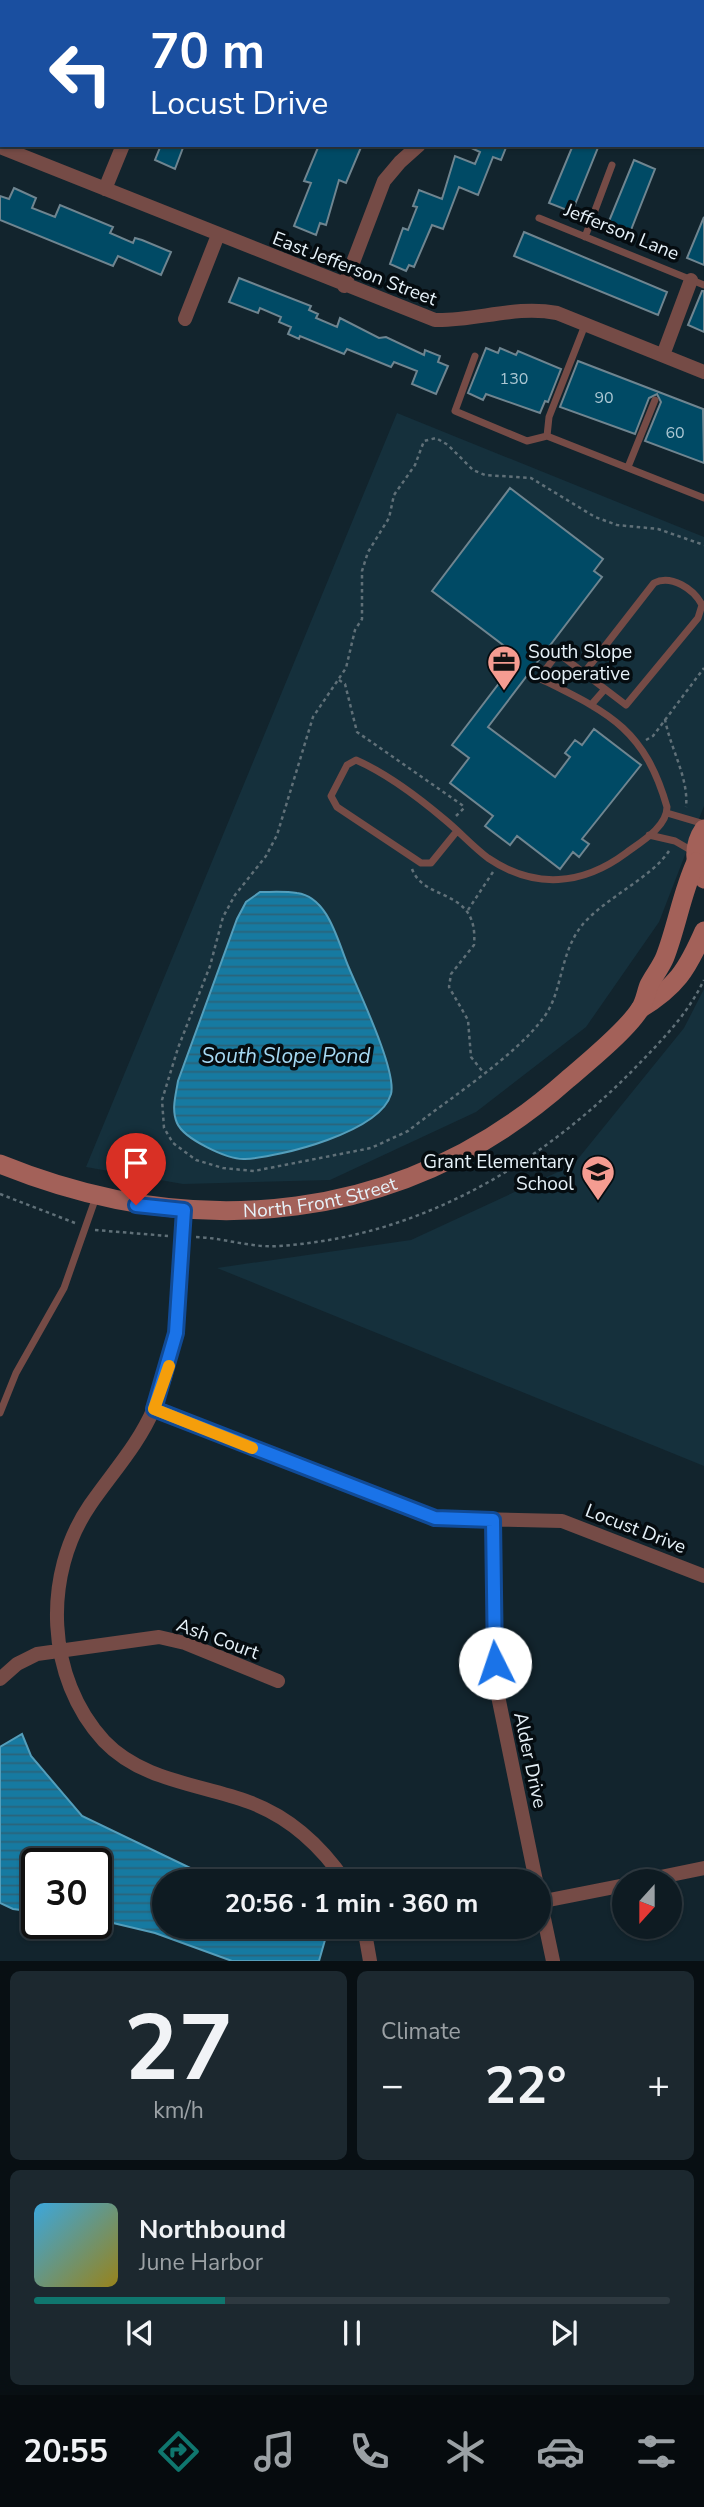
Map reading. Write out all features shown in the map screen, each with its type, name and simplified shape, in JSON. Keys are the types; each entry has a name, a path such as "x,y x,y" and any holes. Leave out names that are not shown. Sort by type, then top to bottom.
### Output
{"main road":[{"name":"North Front Street","path":"0,1164 96,1196 184,1210 261,1209 327,1201 394,1182 442,1163 479,1145 525,1115 587,1062 640,1009 664,960 699,865 704,827"},
{"path":"640,1009 668,992 692,958 704,931"}],"street":[{"name":"East Jefferson Street","path":"0,147 435,320 460,321 533,309 557,313 704,372"},
{"path":"105,189 122,147"},
{"path":"344,286 384,181 417,147"},
{"path":"185,319 218,235"},
{"name":"Jefferson Lane","path":"663,355 698,282"},
{"path":"184,1210 176,1333 154,1409 138,1439 89,1506 73,1535 60,1582 57,1612 61,1649 74,1698 105,1742 150,1772 270,1811 297,1828 319,1848 336,1869"},
{"name":"Locust Drive","path":"154,1409 435,1518 562,1521 704,1576"},
{"name":"Alder Drive","path":"493,1520 493,1636 497,1691 534,1869"},
{"name":"Ash Court","path":"0,1679 27,1659 61,1649 159,1637 185,1643 278,1681"},
{"path":"682,1873 704,1868"},
{"path":"551,1897 612,1887"},
{"path":"366,1939 370,1961"},
{"path":"548,1939 553,1961"}],"lane":[{"path":"585,237 612,164"},
{"name":"Jefferson Lane","path":"539,218 698,282"},
{"path":"547,436 549,417 585,324"},
{"path":"475,356 455,411 527,441 547,436 704,498"},
{"path":"628,467 655,400"},
{"path":"457,831 431,863 415,859 332,802 334,790 351,761 364,764 393,781 449,824 497,864 523,875 573,879 593,875 659,828 667,813 663,793 647,755 611,716 538,678 558,653 584,673 626,705 698,618 702,605 699,599 677,582 667,578 654,583 584,673"},
{"path":"591,705 605,689"},
{"path":"667,813 704,827"},
{"path":"649,835 675,841 699,865"},
{"path":"0,1413 16,1373 64,1288 96,1196"}],"path":[{"path":"675,841 663,860 607,900 581,927 563,960 546,1016 524,1040 408,1131 388,1142 254,1171 223,1168 196,1160 173,1143 164,1128 162,1100 178,1048 210,965 223,917 235,895 266,856 277,835 313,717 339,680 362,619 362,571 368,552 389,518 394,495 415,465 424,441 436,438 448,445 473,470 485,474 531,478 595,517 617,525 677,534 704,545"},
{"path":"650,740 704,668"},
{"path":"339,680 345,684 357,732 462,805 464,808 449,824"},
{"path":"665,719 673,755 687,789 684,818"},
{"path":"415,859 412,868 416,878 468,910"},
{"path":"483,1072 471,1057 468,1020 449,987 451,974 474,945 468,910 497,864"},
{"path":"0,1194 95,1231 182,1237"}],"shaded area":[{"name":"South Slope Cooperative","path":"397,413 704,537 704,806 659,922 586,1027 476,1112 330,1180 183,1184 86,1167"},
{"name":"Grant Elementary School","path":"704,989 704,1466 217,1268 411,1240 573,1165 684,1028"}],"water":[{"name":"South Slope Pond","path":"260,892 292,892 308,896 325,912 383,1050 391,1094 383,1108 349,1131 304,1148 245,1159 218,1152 188,1136 177,1123 174,1107 178,1081 237,919 246,902"},
{"path":"22,1734 31,1756 82,1816 192,1869 152,1869 152,1932 112,1923 112,1848 21,1848 21,1910 0,1903 0,1747"},
{"path":"172,1939 325,1940 319,1961 232,1961"}],"building":[{"path":"160,147 183,147 175,169 155,160"},
{"path":"318,147 361,147 346,183 339,180 326,225 320,223 316,235 294,226 311,183 304,181"},
{"path":"469,147 506,147 501,160 493,157 478,195 459,187 443,229 432,225 414,267 409,265 406,271 390,264 403,228 408,230 417,207 413,206 419,190 442,199 455,156 475,164 480,152"},
{"path":"572,147 598,147 572,212 549,203"},
{"path":"634,160 655,169 629,235 607,226"},
{"path":"14,188 36,198 32,208 55,217 60,205 113,227 110,233 133,243 135,238 171,252 161,275 118,256 113,266 0,220 0,196 9,199"},
{"path":"704,217 704,265 687,258"},
{"path":"524,232 667,292 658,315 514,256"},
{"path":"239,278 311,306 309,310 318,314 316,318 337,327 340,318 379,338 386,337 424,355 425,350 440,356 438,362 448,366 436,394 412,384 417,371 394,362 391,367 347,349 344,354 300,336 299,339 288,334 291,327 279,322 281,317 260,308 258,313 229,302"},
{"path":"704,291 704,332 688,325"},
{"path":"486,348 498,353 500,348 516,355 518,351 561,369 548,402 545,401 540,413 486,394 483,400 468,393"},
{"path":"578,361 703,409 704,463 645,441 661,402 657,394 649,398 635,434 560,407"},
{"name":"South Slope Cooperative","path":"510,488 603,559 594,571 602,577 488,727 555,777 570,757 565,753 575,740 582,745 594,729 641,765 582,839 589,844 579,857 573,852 560,869 517,836 510,845 485,826 493,816 450,783 469,758 452,745 519,657 432,591"}],"slow traffic":[{"path":"169,1366 154,1409 252,1448"}],"place":[{"name":"South Slope Cooperative","path":"504,692"},
{"name":"Grant Elementary School","path":"598,1202"}],"route":[{"path":"136,1205 184,1210 176,1333 168,1369 154,1409 415,1512 435,1518 493,1520 495,1663"}]}
